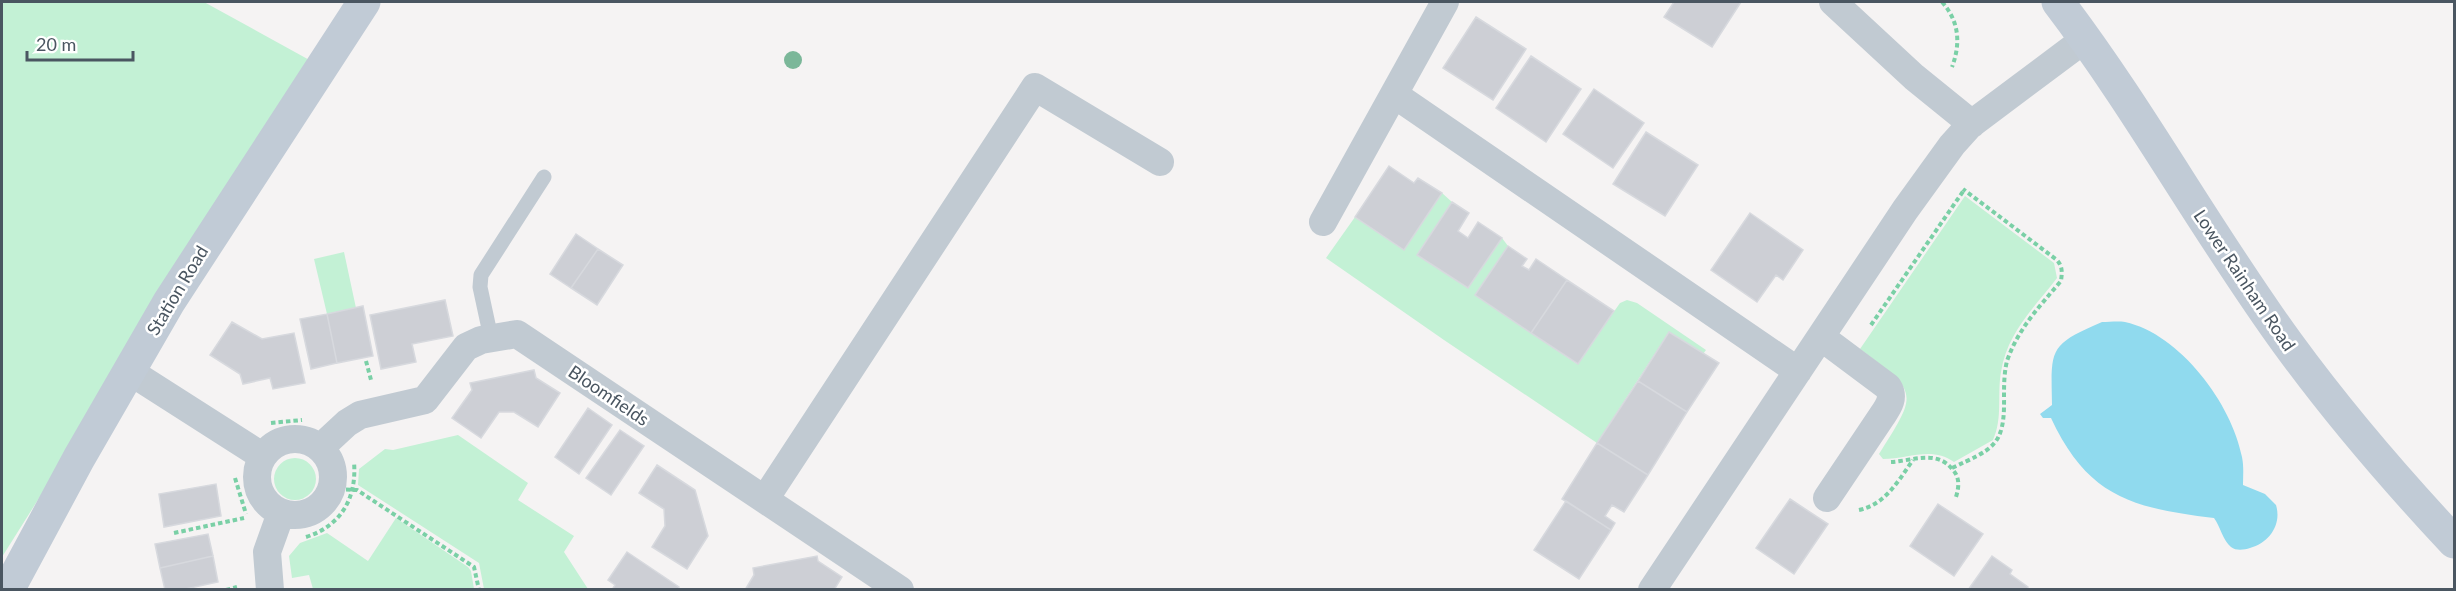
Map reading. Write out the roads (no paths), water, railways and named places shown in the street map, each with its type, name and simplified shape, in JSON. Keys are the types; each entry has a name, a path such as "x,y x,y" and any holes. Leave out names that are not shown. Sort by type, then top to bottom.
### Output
{"main road":[{"name":"Station Road","path":"8,590 129,371 211,235 364,2"},
{"name":"Lower Rainham Road","path":"2058,2 2288,344 2362,439 2454,542"}],"street":[{"path":"1323,222 1445,2"},
{"path":"1833,2 1899,63 1972,124"},
{"path":"1652,590 1936,169 1972,124 2085,39"},
{"path":"765,499 1035,87 1160,162"},
{"path":"1395,95 1798,371"},
{"name":"Bloomfields","path":"320,448 347,423 360,415 425,400 463,349 471,343 517,334 900,590"},
{"path":"1821,337 1891,391 1890,403 1827,498"},
{"path":"129,371 262,456"},
{"path":"288,438 310,441 328,456 342,489 308,513 296,515 281,513 268,505 258,489 257,468 262,456 277,443 288,438"},
{"path":"270,590 267,552 281,513"}],"lane":[{"path":"491,338 480,287 481,275 544,177"}],"water":[{"path":"2102,322 2125,322 2145,329 2165,341 2184,356 2215,394 2236,436 2243,461 2243,485 2265,494 2276,505 2275,526 2263,542 2248,549 2235,549 2226,541 2214,518 2159,509 2136,503 2116,494 2097,482 2081,466 2065,445 2051,418 2043,418 2040,414 2052,405 2052,372 2056,351 2071,337"}]}
